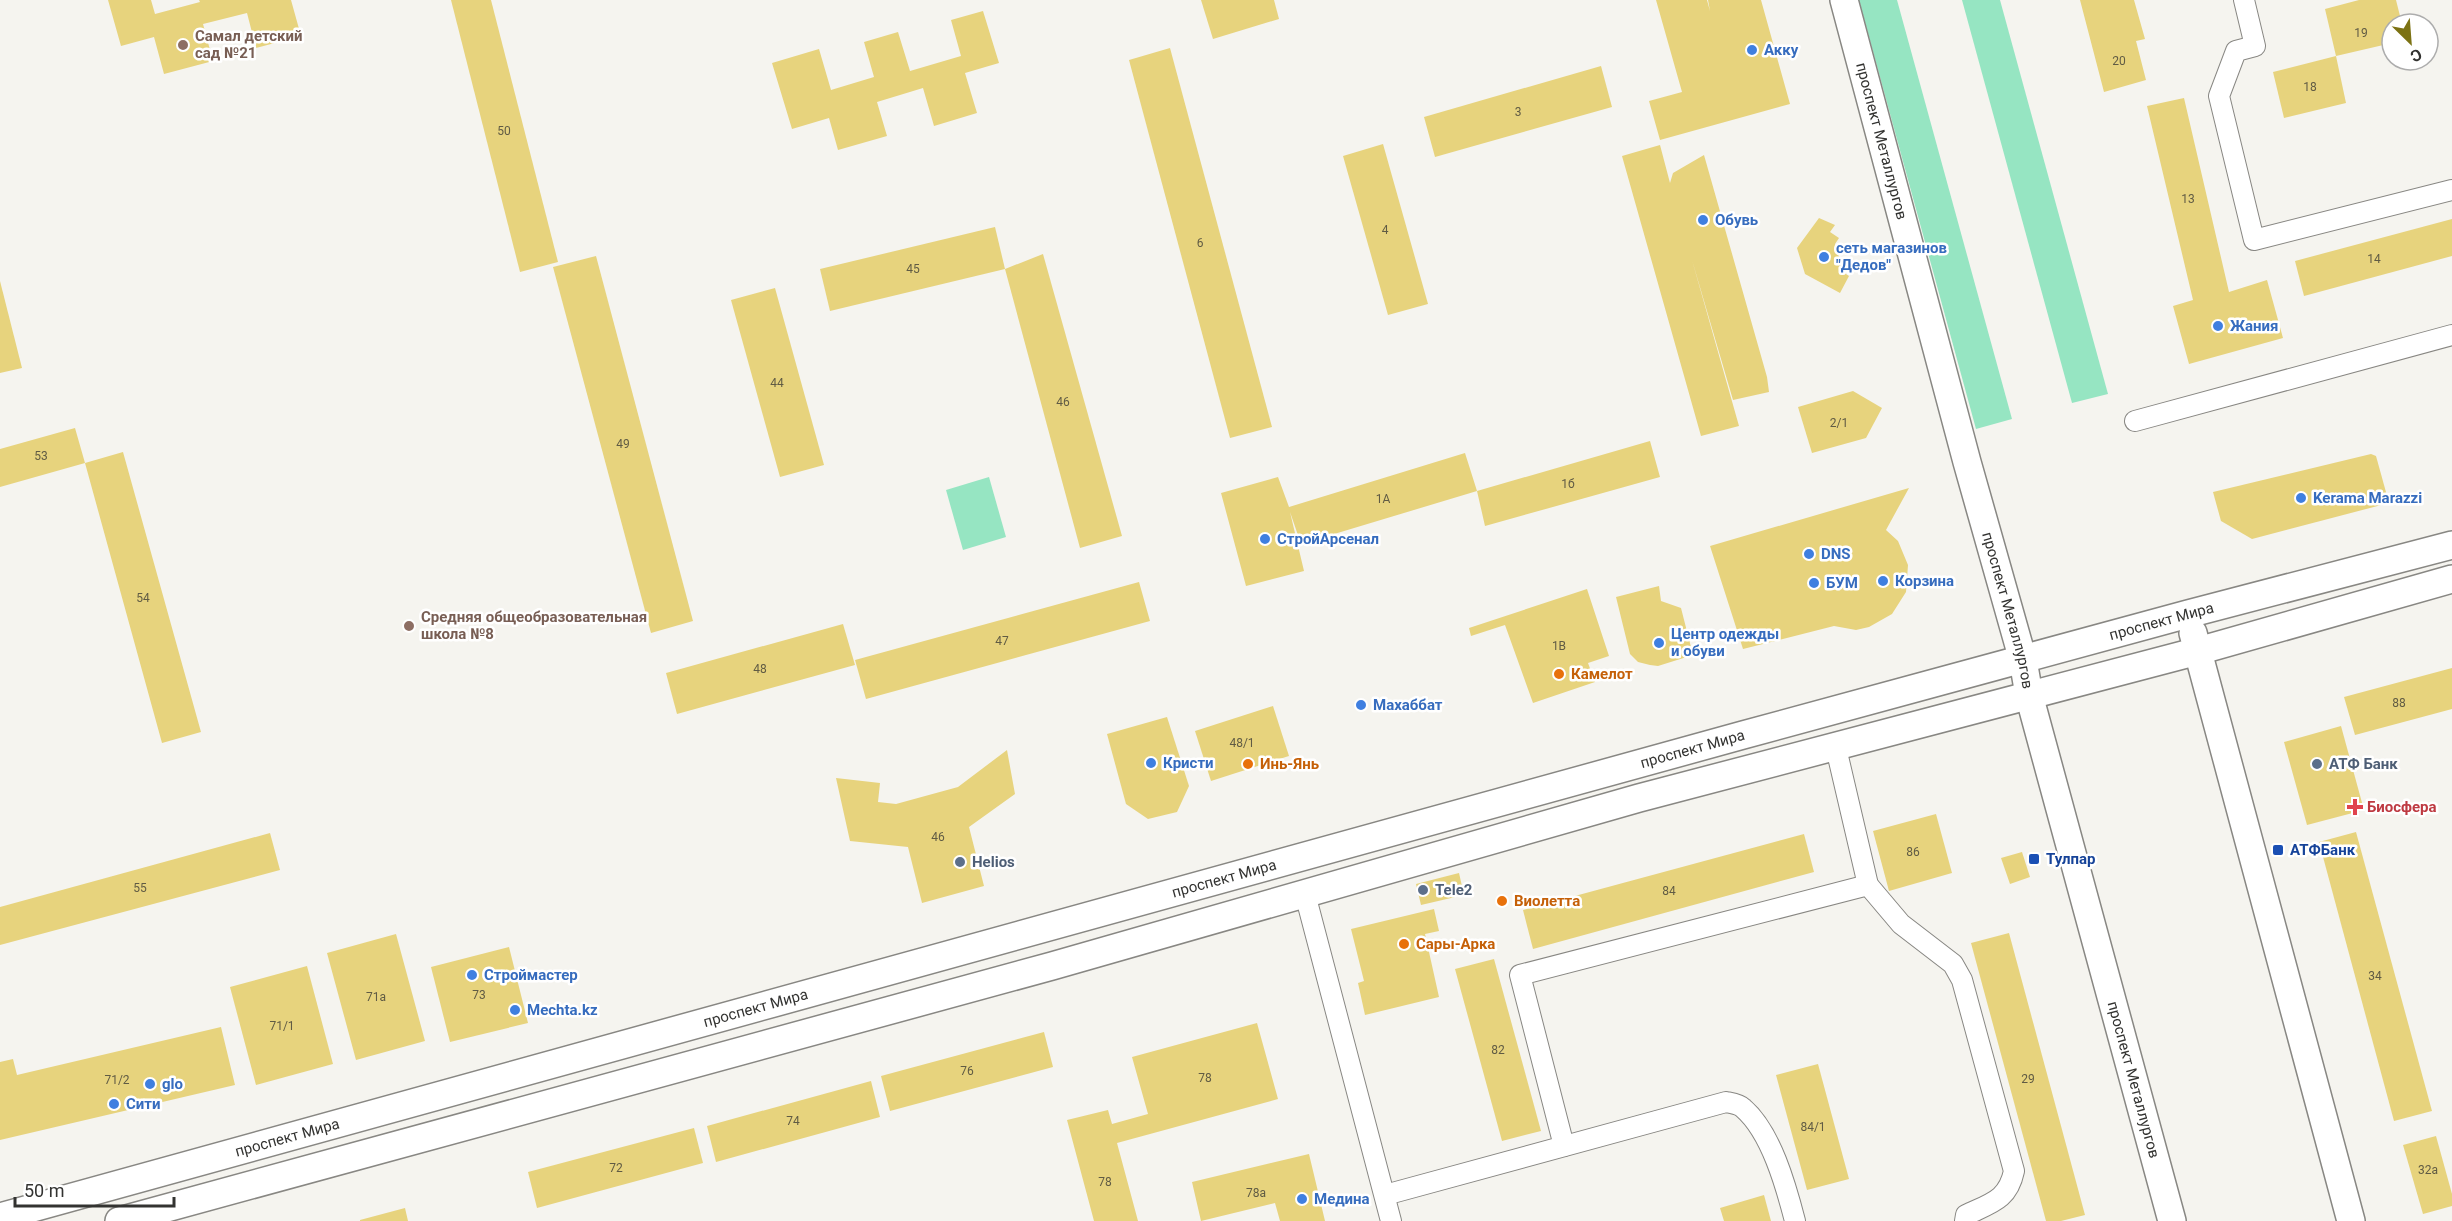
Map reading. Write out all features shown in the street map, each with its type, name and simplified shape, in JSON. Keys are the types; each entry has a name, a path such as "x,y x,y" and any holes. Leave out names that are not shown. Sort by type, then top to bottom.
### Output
{"main road":[{"name":"проспект Металлургов","path":"1844,0 1966,462 2023,660 2029,694 2172,1221"},
{"name":"проспект Мира","path":"0,1217 1743,735 2452,545"},
{"path":"119,1221 1052,966 1639,798 2198,651 2452,579"},
{"path":"2188,614 2351,1221"},
{"path":"1639,798 1724,761 1739,748 1743,735"}],"street":[{"path":"2244,0 2255,46 2236,51 2219,96 2254,240 2452,190"},
{"path":"2135,421 2452,335"},
{"path":"1836,748 1868,885 1901,924 1953,964 1962,980 2014,1171 2011,1186 2000,1198 1966,1215 1965,1221"},
{"path":"1564,1146 1520,975 1868,885"},
{"path":"1305,894 1391,1221"},
{"path":"1385,1195 1726,1102 1741,1106 1760,1127 1775,1160 1795,1221"}],"green space":[{"path":"1859,0 1897,0 2012,419 1976,429"},
{"path":"1962,0 2000,0 2108,394 2072,403"},
{"path":"989,477 1006,537 963,550 946,490"}],"building":[{"path":"108,0 151,0 155,14 200,2 199,0 291,0 301,36 256,48 247,13 203,24 213,61 164,74 154,37 121,46"},
{"path":"451,0 491,0 558,262 520,272"},
{"path":"1201,0 1274,0 1279,19 1213,39"},
{"path":"1656,0 1707,0 1710,11 1708,0 1761,0 1790,104 1660,140 1649,101 1682,92"},
{"path":"2080,0 2134,0 2145,39 2136,41 2146,80 2104,92"},
{"path":"2359,0 2396,0 2399,12 2380,12 2380,46 2336,56 2325,9"},
{"path":"983,11 999,63 965,73 977,113 934,126 923,88 877,102 887,136 838,150 829,118 792,129 772,63 819,49 831,90 874,77 864,42 898,32 910,71 961,56 951,20"},
{"path":"1170,48 1272,427 1230,438 1129,60"},
{"path":"2336,56 2346,103 2284,118 2273,72"},
{"path":"1601,66 1612,107 1435,157 1424,117"},
{"path":"2184,98 2229,292 2267,280 2283,338 2189,364 2173,306 2193,300 2147,106"},
{"path":"1383,144 1428,304 1388,315 1343,156"},
{"path":"1660,145 1670,183 1673,173 1704,155 1767,377 1769,392 1733,400 1692,260 1739,426 1701,436 1622,156"},
{"path":"1819,218 1835,225 1830,232 1839,238 1835,244 1840,259 1847,262 1840,270 1849,276 1840,293 1805,274 1797,248"},
{"path":"2452,219 2452,256 2304,296 2295,261"},
{"path":"995,227 1005,269 830,311 820,269"},
{"path":"1043,254 1122,536 1080,548 1005,269"},
{"path":"596,256 693,621 651,633 553,267"},
{"path":"0,281 22,368 0,373"},
{"path":"775,288 824,465 780,477 731,300"},
{"path":"1853,391 1882,408 1866,438 1812,453 1798,407"},
{"path":"75,428 85,463 0,487 0,449"},
{"path":"1650,441 1660,477 1485,526 1477,491"},
{"path":"123,452 201,732 162,743 85,463"},
{"path":"1465,453 1477,491 1301,544 1290,512 1304,571 1246,586 1221,493 1278,477 1289,507"},
{"name":"Kerama Marazzi","path":"2371,454 2376,456 2389,503 2252,539 2221,521 2213,492"},
{"path":"1909,488 1886,530 1898,541 1908,565 1906,592 1892,614 1869,627 1856,630 1834,626 1743,649 1710,546"},
{"path":"1139,582 1150,621 866,699 855,660"},
{"path":"1659,586 1661,601 1681,608 1693,655 1658,666 1638,662 1630,654 1616,597"},
{"path":"1587,589 1609,656 1588,663 1595,682 1533,703 1505,625 1471,636 1469,628"},
{"path":"843,624 855,665 677,714 666,673"},
{"path":"2452,668 2452,709 2355,735 2344,697"},
{"path":"1273,706 1289,756 1211,781 1195,731"},
{"path":"1167,717 1189,786 1177,812 1148,819 1126,804 1107,734"},
{"path":"2341,726 2364,810 2307,825 2284,742"},
{"path":"1007,750 1015,794 969,827 984,886 922,903 908,847 850,841 836,778 880,783 878,802 896,804 958,787"},
{"path":"1936,814 1952,873 1889,891 1873,831"},
{"path":"2356,832 2432,1111 2394,1121 2319,842"},
{"path":"270,833 280,870 0,945 0,907"},
{"path":"1804,834 1814,872 1533,949 1523,910"},
{"path":"2022,852 2030,877 2010,884 2001,858"},
{"path":"1459,873 1464,895 1421,905 1416,884"},
{"path":"1434,909 1439,931 1425,934 1439,997 1365,1015 1358,983 1364,981 1351,929"},
{"path":"2009,933 2085,1215 2061,1221 2046,1221 1971,943"},
{"path":"396,934 425,1041 356,1060 327,953"},
{"path":"509,947 528,1023 450,1042 431,967"},
{"path":"1494,959 1541,1131 1502,1141 1455,969"},
{"path":"307,966 333,1064 256,1085 230,987"},
{"path":"1257,1023 1278,1099 1117,1143 1138,1221 1094,1221 1067,1120 1108,1110 1112,1124 1148,1114 1132,1057"},
{"path":"221,1027 235,1085 0,1140 0,1062 13,1059 17,1075"},
{"path":"1044,1032 1053,1067 890,1111 881,1076"},
{"path":"1818,1064 1849,1179 1807,1190 1776,1075"},
{"path":"871,1081 880,1117 716,1162 707,1126"},
{"path":"694,1128 703,1163 537,1208 528,1172"},
{"path":"2436,1136 2452,1194 2452,1206 2423,1214 2403,1145"},
{"path":"1309,1154 1325,1221 1280,1221 1275,1203 1201,1221 1192,1182"},
{"path":"1764,1195 1771,1221 1724,1221 1720,1208"},
{"path":"405,1208 408,1221 360,1221 360,1220"}],"place":[{"name":"Самал детский сад №21","path":"183,45"},
{"name":"Акку","path":"1752,50"},
{"name":"Обувь","path":"1703,220"},
{"name":"сеть магазинов \"Дедов\"","path":"1824,257"},
{"name":"Жания","path":"2218,326"},
{"name":"Kerama Marazzi","path":"2301,498"},
{"name":"СтройАрсенал","path":"1265,539"},
{"name":"DNS","path":"1809,554"},
{"name":"Корзина","path":"1883,581"},
{"name":"БУМ","path":"1814,583"},
{"name":"Средняя общеобразовательная школа №8","path":"409,626"},
{"name":"Центр одежды и обуви","path":"1659,643"},
{"name":"Камелот","path":"1559,674"},
{"name":"Махаббат","path":"1361,705"},
{"name":"Кристи","path":"1151,763"},
{"name":"Инь-Янь","path":"1248,764"},
{"name":"АТФ Банк","path":"2317,764"},
{"name":"Биосфера","path":"2355,807"},
{"name":"АТФБанк","path":"2278,850"},
{"name":"Тулпар","path":"2034,859"},
{"name":"Helios","path":"960,862"},
{"name":"Tele2","path":"1423,890"},
{"name":"Виолетта","path":"1502,901"},
{"name":"Сары-Арка","path":"1404,944"},
{"name":"Строймастер","path":"472,975"},
{"name":"Mechta.kz","path":"515,1010"},
{"name":"glo","path":"150,1084"},
{"name":"Сити","path":"114,1104"},
{"name":"Медина","path":"1302,1199"}]}
